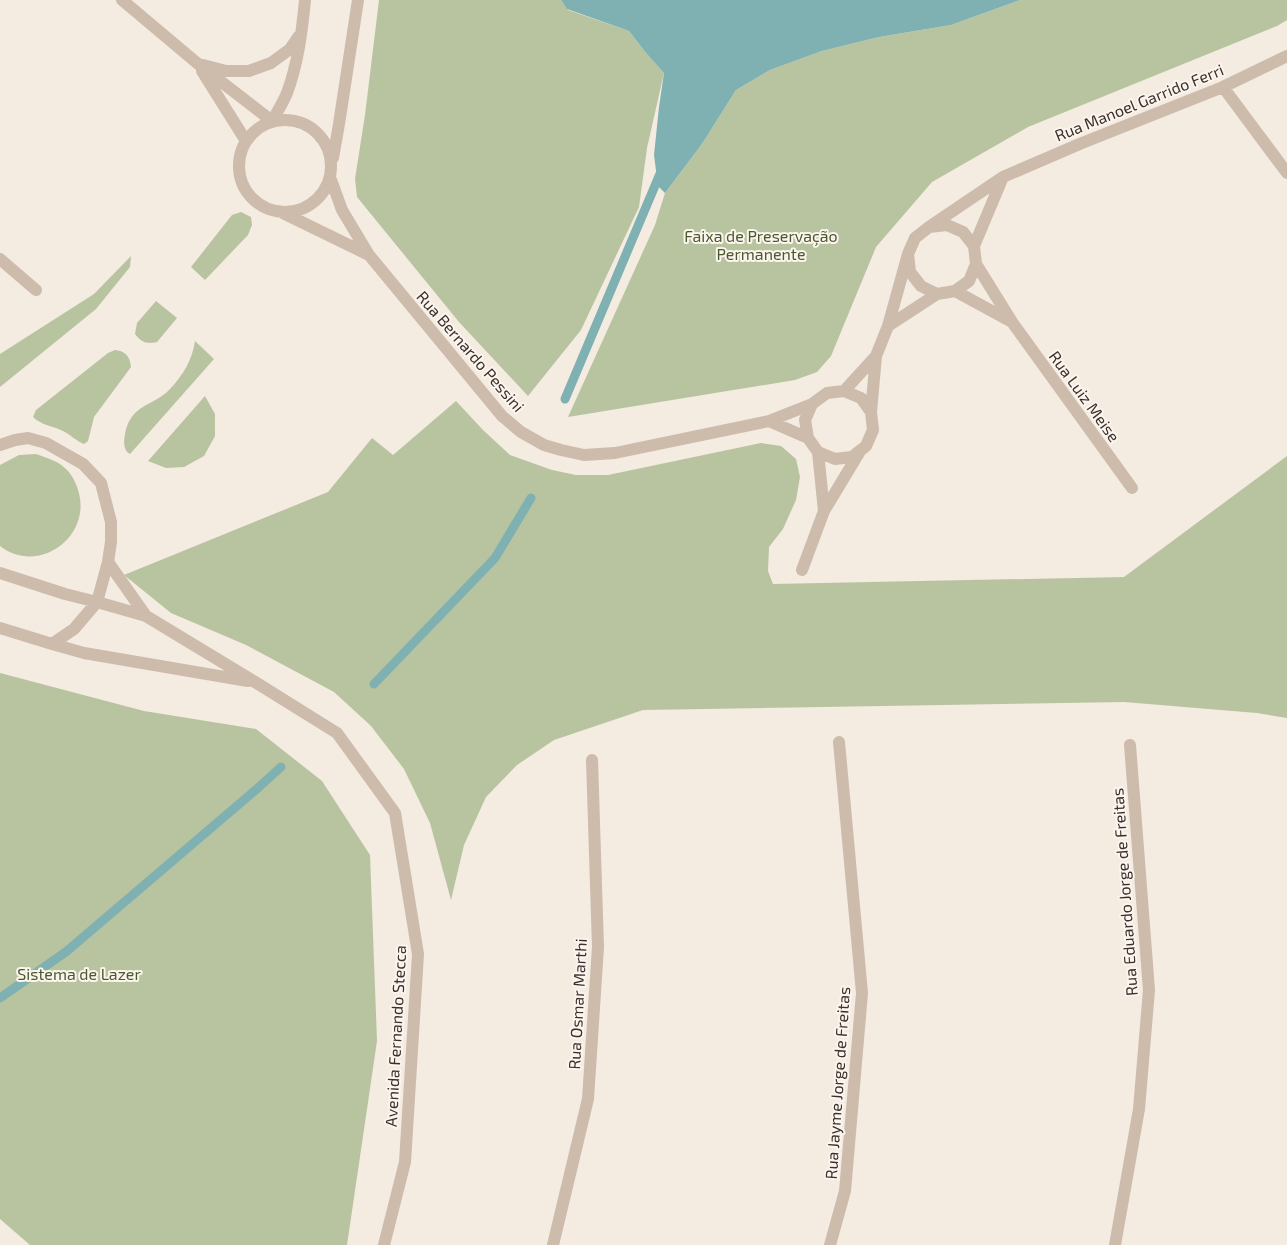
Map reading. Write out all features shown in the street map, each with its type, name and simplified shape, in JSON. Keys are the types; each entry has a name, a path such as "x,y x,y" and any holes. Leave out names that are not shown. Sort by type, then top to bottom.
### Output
{"street":[{"path":"122,0 197,63 272,121"},
{"path":"272,121 286,95 296,65 305,0"},
{"path":"332,161 327,145 317,132 304,124 288,120 272,121 258,129 246,141 240,155 239,172 244,187 253,200 267,209 283,213 298,211 313,204 324,192 330,177 358,0"},
{"path":"197,63 226,71 249,71 271,63 290,49 302,32"},
{"name":"Rua Manoel Garrido Ferri","path":"802,570 824,511 860,452 866,446 873,430 871,412 876,356 888,326 908,254 915,238 1003,177 1223,86 1287,56"},
{"path":"197,63 246,141"},
{"path":"1223,86 1287,173"},
{"name":"Rua Bernardo Pessini","path":"330,177 342,210 369,255 502,416 521,432 544,445 584,455 615,453 769,421 812,404"},
{"path":"888,326 937,294 955,291 969,281 976,264 974,246 1003,177"},
{"name":"Rua Bernardo Pessini","path":"283,213 369,255"},
{"path":"929,228 947,225 963,232 974,246"},
{"path":"908,254 910,272 921,286 937,294"},
{"path":"0,259 36,290"},
{"name":"Rua Luiz Meise","path":"976,264 1012,322 1132,488"},
{"name":"Rua Luiz Meise","path":"955,291 1012,322"},
{"name":"Rua Manoel Garrido Ferri","path":"844,391 876,356"},
{"path":"808,438 805,420 812,404 827,393 844,391 861,398 871,412"},
{"path":"769,421 808,438"},
{"path":"0,445 28,438 46,443 83,464 101,483 111,522 111,542 108,562 97,602 74,628 52,644"},
{"name":"Rua Manoel Garrido Ferri","path":"808,438 818,452 824,511"},
{"path":"818,452 835,459 852,457 860,452"},
{"path":"108,562 146,616"},
{"path":"0,573 65,594 146,616"},
{"name":"Avenida Fernando Stecca","path":"146,616 337,733 395,813 418,954 405,1162 384,1245"},
{"path":"0,628 84,653 255,682"},
{"name":"Rua Jayme Jorge de Freitas","path":"830,1245 845,1191 862,993 840,742"},
{"name":"Rua Eduardo Jorge de Freitas","path":"1115,1245 1139,1109 1149,990 1130,745"},
{"name":"Rua Osmar Marthi","path":"553,1245 588,1099 598,947 592,760"}],"green space":[{"name":"Faixa de Preservação Permanente","path":"379,0 561,0 568,10 629,31 664,73 647,148 639,207 581,330 528,396 459,322 357,197 355,179"},
{"name":"Faixa de Preservação Permanente","path":"1020,0 1287,0 1287,20 1277,26 1028,127 932,182 876,247 831,356 817,372 795,380 568,417 655,225 665,193 702,144 736,90 770,70 822,51 879,37 951,25"},
{"path":"241,212 251,217 252,225 248,235 205,280 191,267 232,215"},
{"path":"131,256 130,267 96,309 0,387 0,354 94,294"},
{"path":"156,301 177,318 157,342 145,342 135,334 137,323"},
{"path":"195,341 214,359 130,454 126,450 124,441 132,416 170,389 189,361"},
{"path":"115,350 126,355 131,367 94,417 88,441 84,444 63,431 43,424 33,417 36,410 108,353"},
{"path":"205,396 215,414 215,436 204,456 184,467 166,468 148,461"},
{"path":"456,401 510,455 552,470 576,475 608,475 761,443 781,446 796,459 800,477 796,500 783,529 769,547 768,571 773,584 1124,577 1287,456 1287,718 1257,713 1124,702 643,710 554,740 517,765 486,797 464,845 451,900 430,823 404,769 371,726 334,692 246,645 171,613 124,575 328,492 372,438 393,455"},
{"path":"36,454 57,462 74,479 81,507 78,522 70,536 46,554 31,556 15,554 0,546 0,465 19,455"},
{"name":"Sistema de Lazer","path":"0,673 144,711 256,729 322,781 370,855 377,1041 347,1245 30,1245 0,1219"}],"water":[{"path":"561,0 1020,0 951,25 879,37 822,51 770,70 736,90 702,144 665,193 658,186 654,155 664,73 629,31 567,9"}],"waterway":[{"path":"565,399 662,169"},
{"path":"374,684 495,558 531,498"},
{"path":"0,998 67,951 281,767"}]}
